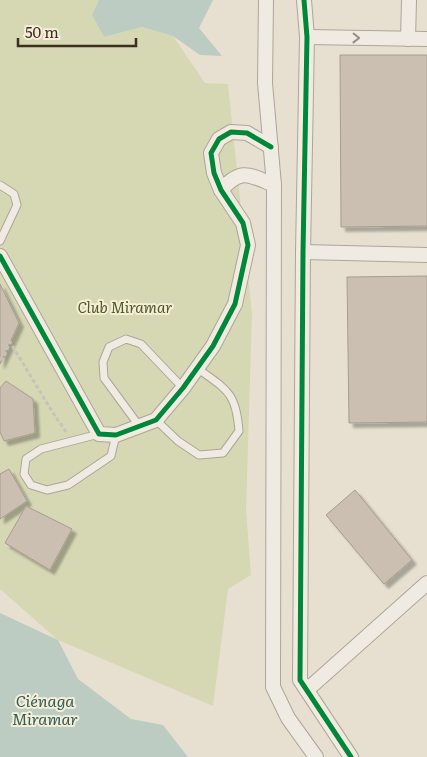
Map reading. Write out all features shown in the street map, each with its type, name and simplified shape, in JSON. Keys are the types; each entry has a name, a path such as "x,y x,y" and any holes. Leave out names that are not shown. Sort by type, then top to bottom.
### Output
{"street":[{"path":"266,0 266,83 274,185 273,686 288,718 316,757"},
{"path":"304,0 307,38 303,252 300,680 351,757"},
{"path":"408,39 409,0"},
{"path":"307,38 427,39"},
{"path":"0,256 99,434 116,435 140,427 156,420 183,388 213,346 235,304 248,246 243,223 221,190 214,173 211,153 219,139 231,132 247,133 271,147"},
{"path":"221,190 230,180 243,174 274,185"},
{"path":"303,252 427,255"},
{"path":"307,690 427,583"}],"lane":[{"path":"0,185 14,194 17,205 0,241"},
{"path":"140,427 104,378 103,362 109,347 126,339 141,344 183,388"},
{"path":"156,420 178,441 200,454 223,453 239,432 237,410 228,391 197,368"},
{"path":"99,434 41,449 26,459 24,474 31,485 47,490 68,485 111,456 116,435"}],"path":[{"path":"0,359 3,359 10,342 72,441"}],"green space":[{"name":"Club Miramar","path":"0,0 99,0 92,15 104,37 142,27 173,36 205,83 228,84 252,314 246,510 251,575 228,589 213,706 58,640 0,589"}],"water":[{"path":"99,0 213,0 199,28 222,56 200,55 173,36 142,27 104,37 92,15"},
{"name":"Ciénaga Miramar","path":"0,613 58,640 78,679 131,719 163,725 188,757 0,757"}],"building":[{"path":"340,55 427,55 427,226 341,227"},
{"path":"427,276 427,422 349,423 347,277"},
{"path":"0,284 19,323 0,364"},
{"path":"6,381 33,399 35,433 4,441 0,432 0,388"},
{"path":"9,469 27,501 0,519 0,474"},
{"path":"355,490 412,560 384,584 326,515"},
{"path":"26,506 72,529 50,570 5,543"}],"cycle path":[{"path":"304,0 307,37 303,252 300,680 351,757"},
{"path":"0,256 99,434 116,435 156,420 183,388 213,346 235,304 248,245 243,223 221,190 214,173 211,153 219,139 231,132 247,133 271,147"}]}
